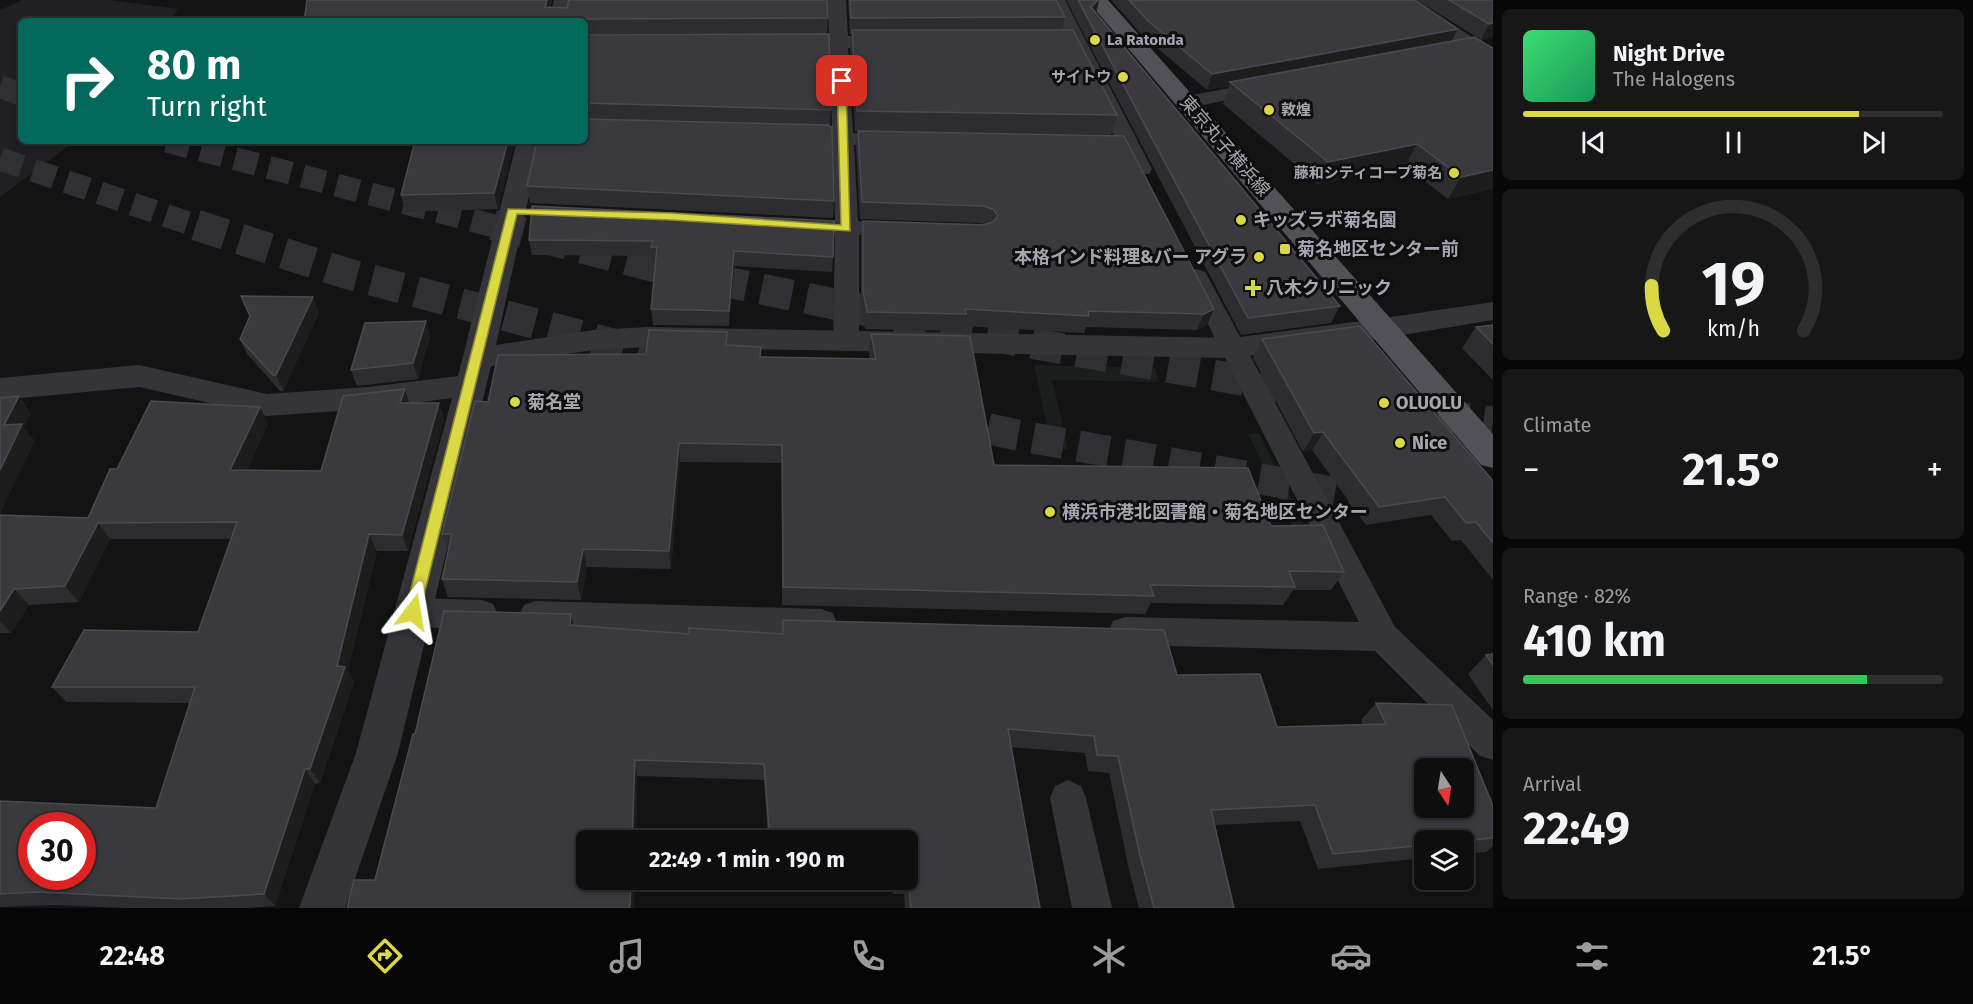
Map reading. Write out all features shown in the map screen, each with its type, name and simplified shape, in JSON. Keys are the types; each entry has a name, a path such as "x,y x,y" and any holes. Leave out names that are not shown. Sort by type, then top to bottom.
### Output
{"main road":[{"name":"東京丸子横浜線","path":"1096,0 1384,328 1493,456"}],"street":[{"path":"559,18 564,0"},
{"path":"1399,0 1493,60"},
{"path":"322,908 377,753 474,371 524,211 529,144"},
{"path":"0,389 139,376 267,405 368,398 593,340 648,337 1232,348 1493,311"}],"lane":[{"path":"837,0 844,138 846,341"},
{"path":"1056,0 1064,41 1116,143 1154,195"},
{"path":"770,42 911,42"},
{"path":"1450,52 1474,48"},
{"path":"1187,102 1275,86"},
{"path":"771,131 829,133 844,138 915,140"},
{"path":"776,224 924,231"},
{"path":"1185,256 1383,637 1493,744"},
{"path":"413,612 856,623"},
{"path":"1096,630 1383,637"},
{"path":"1068,798 1092,908"}],"shaded area":[{"path":"23,0 110,0 178,9 172,18 18,18 18,144 71,144 0,197 0,10"},
{"path":"1034,365 1155,368 1159,382 1052,380 1068,449 1052,449"},
{"path":"1259,433 1308,532 1295,532 1248,434"}],"building":[{"path":"307,0 547,0 545,7 567,8 569,0 827,0 828,18 588,19 304,18"},
{"path":"850,0 1056,0 1065,17 851,18"},
{"path":"1078,0 1098,0 1091,7 1340,306 1248,318"},
{"path":"1129,0 1415,0 1458,29 1212,74 1148,21"},
{"path":"1449,0 1493,0 1493,23 1489,24"},
{"path":"852,30 1073,30 1117,115 857,111"},
{"path":"829,34 831,110 588,103 588,35"},
{"path":"1474,37 1493,48 1493,170 1461,177 1417,144 1328,162 1230,82"},
{"path":"588,119 827,125 832,127 834,201 527,186 536,144 588,144"},
{"path":"858,131 1124,136 1214,309 1204,314 1088,311 1089,316 965,309 966,314 867,312 863,291 863,221 983,225 993,222 998,216 993,209 983,206 862,202"},
{"path":"414,144 507,144 494,193 401,195"},
{"path":"532,206 834,221 833,257 734,251 729,311 651,309 657,247 651,247 653,241 529,240"},
{"path":"241,296 313,297 276,375 273,375 240,339 250,316"},
{"path":"426,321 413,363 351,370 365,323"},
{"path":"1493,325 1493,344 1476,327"},
{"path":"1360,326 1493,481 1493,543 1476,522 1466,523 1445,497 1379,507 1323,432 1314,433 1262,339"},
{"path":"649,330 727,332 726,345 761,347 760,357 876,359 871,334 970,336 994,465 1248,468 1271,526 1323,525 1344,572 1289,571 1295,587 1150,585 1154,596 783,587 782,445 679,443 669,551 583,549 577,582 442,579 452,534 442,534 475,401 488,402 498,355 646,354"},
{"path":"405,389 400,403 439,403 402,535 369,534 337,666 345,667 310,769 305,769 264,894 181,899 38,892 0,894 0,801 156,808 195,687 52,687 84,630 198,632 237,522 98,523 65,586 14,589 0,611 0,515 88,518 110,469 117,469 151,401 260,407 230,470 321,471 343,396"},
{"path":"19,396 4,425 22,424 0,470 0,398"},
{"path":"444,611 571,614 570,625 689,634 689,628 783,634 783,620 1164,630 1177,675 1260,674 1277,727 1386,724 1376,703 1452,705 1474,758 1414,758 1414,818 1474,818 1474,759 1493,806 1493,838 1474,840 1474,830 1414,830 1414,846 1333,854 1315,805 1211,810 1234,908 1154,908 1118,756 1097,755 1094,736 1008,729 1040,908 911,908 909,890 918,890 918,830 769,830 764,764 635,760 632,830 576,830 576,890 631,890 630,908 347,908 354,880 375,880 413,734 415,734"},
{"path":"1493,654 1493,665 1486,655"}],"tunnel":[{"path":"0,87 18,93"},
{"path":"179,144 498,227"},
{"path":"0,159 200,227"},
{"path":"196,225 345,273 688,364"},
{"path":"493,225 663,269 996,337 1281,387"},
{"path":"1438,415 1493,422"},
{"path":"943,419 1017,435 1388,502"}],"place":[{"name":"La Ratonda","path":"1095,40"},
{"name":"サイトウ","path":"1123,77"},
{"name":"敦煌","path":"1269,110"},
{"name":"藤和シティコープ菊名","path":"1454,173"},
{"name":"キッズラボ菊名園","path":"1241,220"},
{"name":"菊名地区センター前","path":"1285,249"},
{"name":"本格インド料理&バー アグラ","path":"1259,257"},
{"name":"八木クリニック","path":"1253,288"},
{"name":"菊名堂","path":"515,402"},
{"name":"OLUOLU","path":"1384,403"},
{"name":"Nice","path":"1400,443"},
{"name":"横浜市港北図書館・菊名地区センター","path":"1050,512"}],"route":[{"path":"413,612 478,358 512,211 671,217 846,229 842,81"}]}
